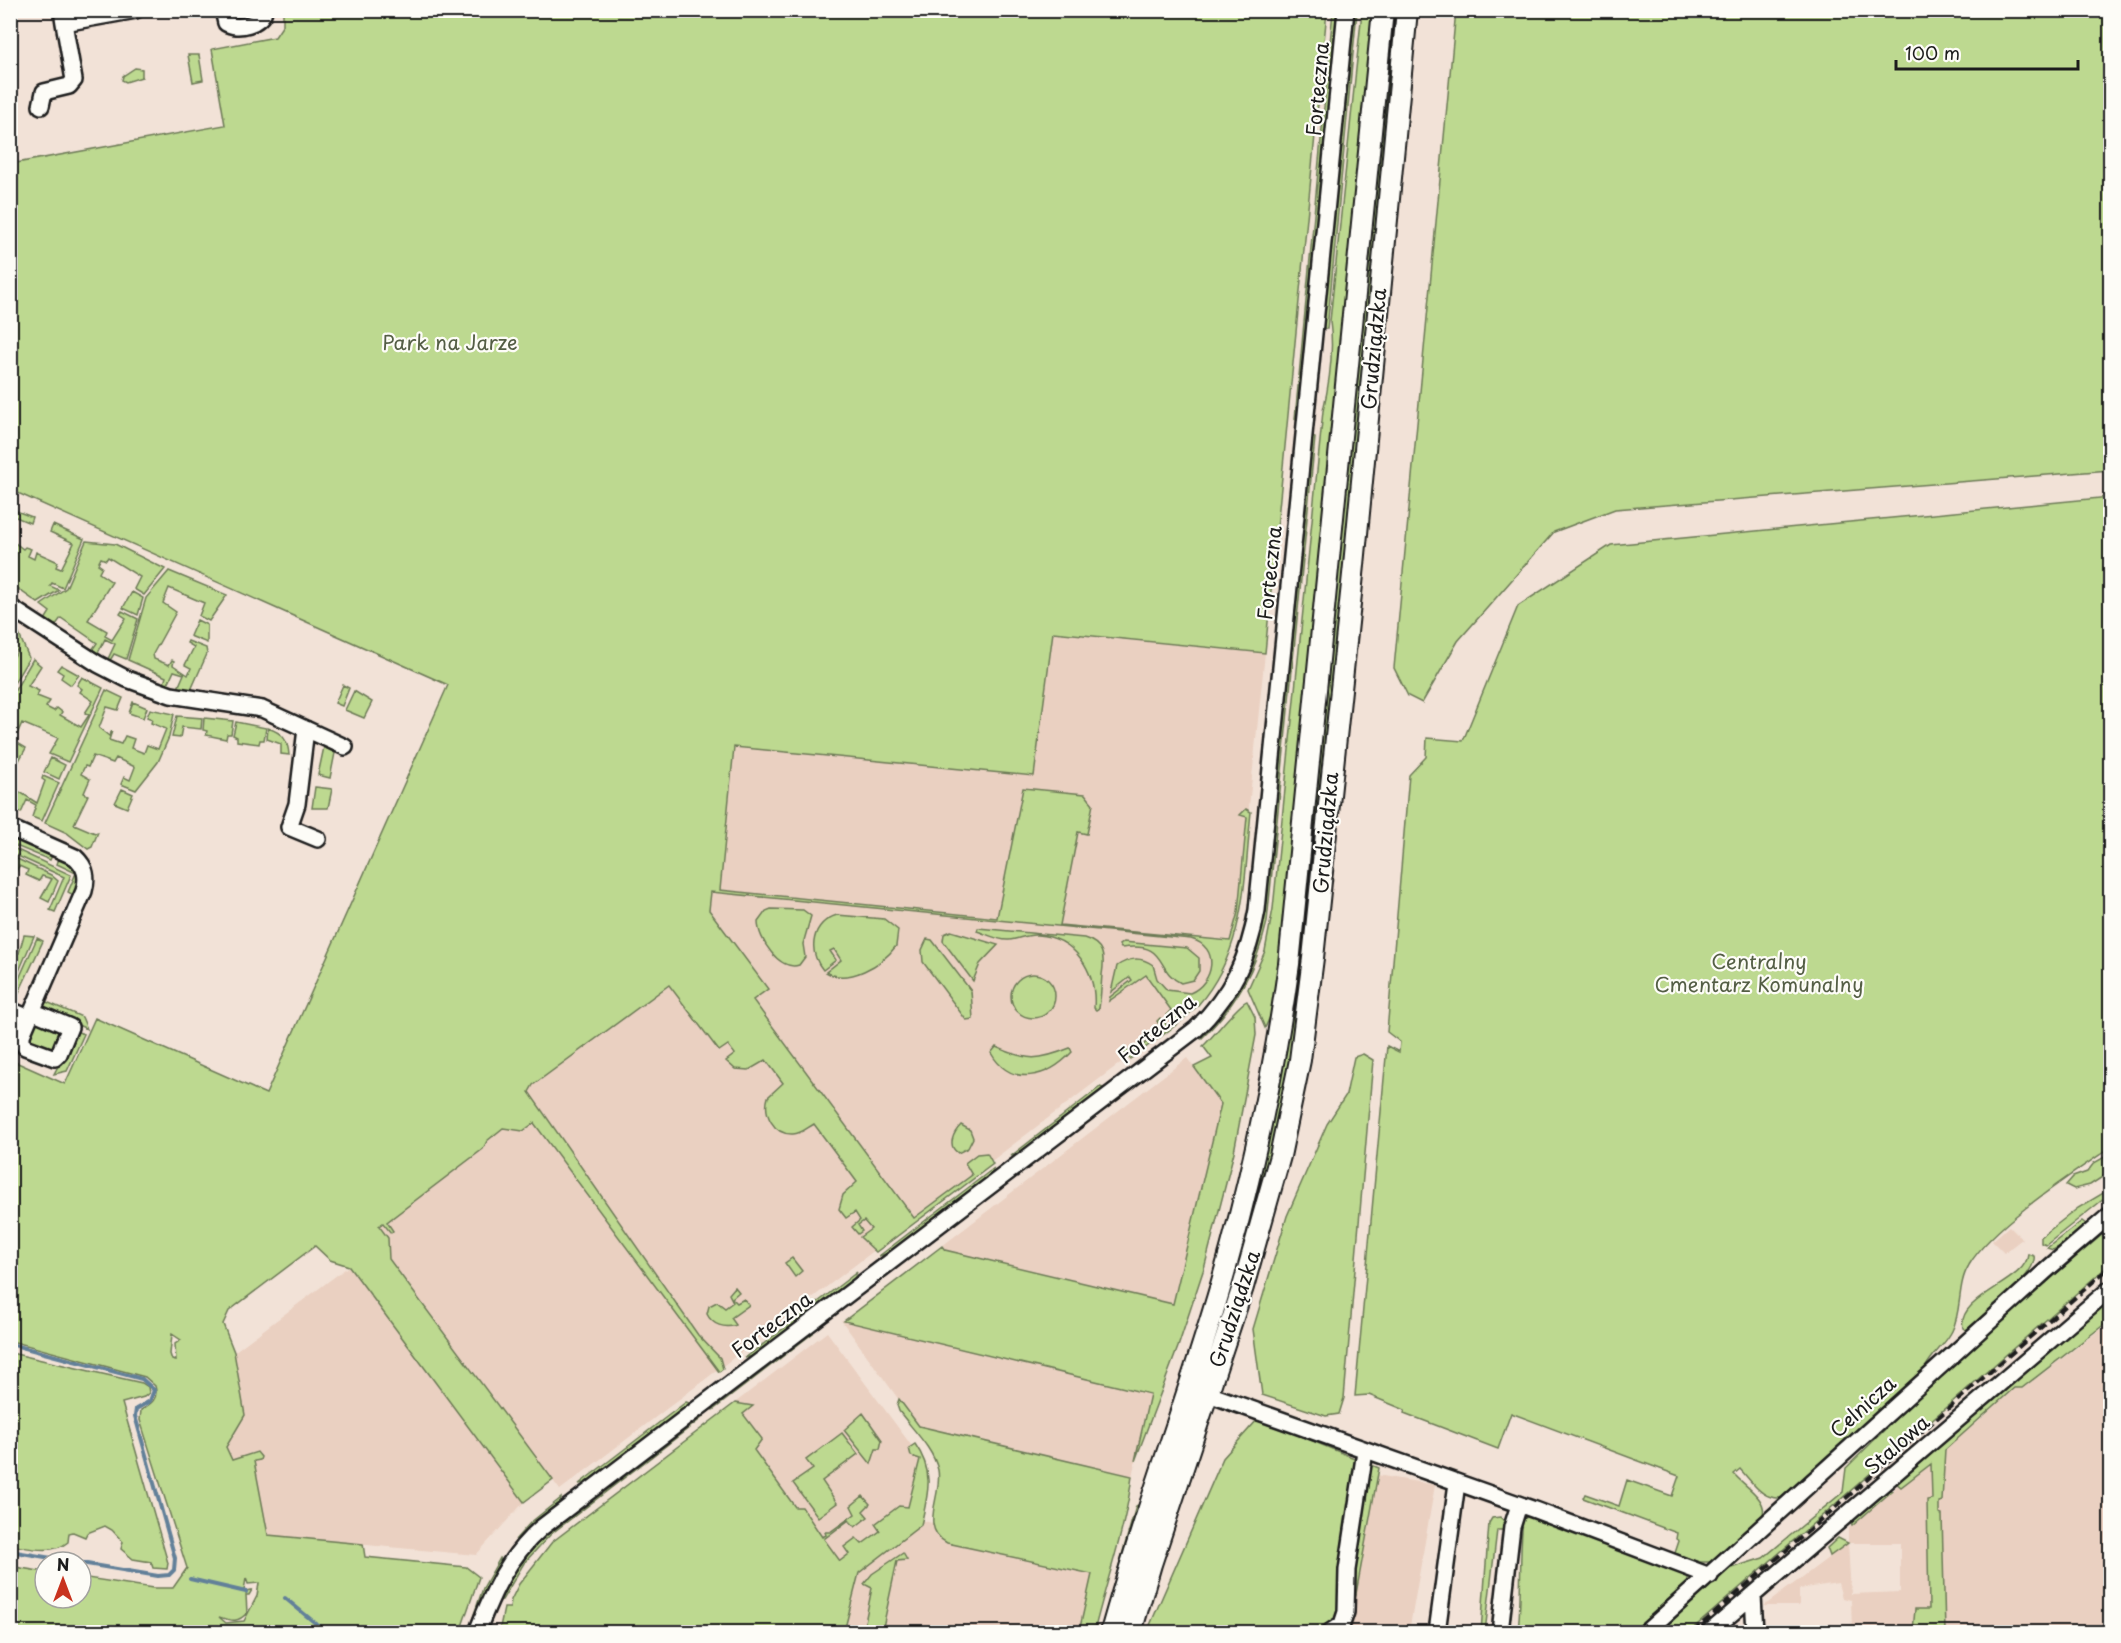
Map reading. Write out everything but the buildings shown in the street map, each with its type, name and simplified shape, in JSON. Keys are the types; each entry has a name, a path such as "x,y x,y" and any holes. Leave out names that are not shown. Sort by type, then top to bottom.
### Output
{"main road":[{"name":"Grudziądzka","path":"1111,1632 1134,1549 1220,1285 1251,1172 1282,1014 1383,10"},
{"name":"Grudziądzka","path":"1131,1632 1150,1564 1270,1194 1300,1060 1313,958 1340,675 1354,565 1407,10"}],"street":[{"path":"41,106 44,92 69,86 74,81 63,17 136,10"},
{"path":"224,10 226,22 235,26 259,21 263,17 264,10"},
{"name":"Forteczna","path":"477,1632 505,1568 542,1527 1188,1035 1210,1015 1238,975 1251,943 1257,910 1346,10"},
{"path":"10,607 107,670 140,685 180,697 252,706 345,747"},
{"path":"306,729 297,804 289,827 318,839"},
{"path":"10,828 75,857 86,877 84,891 31,1014 22,1035 22,1042 26,1047 55,1058 59,1054 70,1027 31,1014 10,1010"},
{"name":"Celnicza","path":"1646,1632 2110,1215"},
{"name":"Stalowa","path":"1710,1632 2110,1289"},
{"path":"1188,1386 1343,1440 1365,1451 1710,1576"},
{"path":"1330,1632 1342,1624 1346,1612 1347,1570 1365,1451"},
{"path":"1437,1632 1457,1483"},
{"path":"1500,1632 1513,1522 1519,1505"},
{"path":"1753,1596 1755,1632"},
{"name":"Forteczna","path":"482,1632 487,1608"}],"shaded area":[{"path":"1053,632 1265,653 1238,912 1230,941 1208,984 1178,1019 560,1490 356,1214 723,746 1034,775"},
{"path":"1187,1058 1221,1104 1173,1304 945,1250 942,1246"},
{"path":"2009,1226 2022,1239 2004,1253 1992,1241"},
{"path":"349,1266 524,1502 476,1555 268,1536 253,1456 231,1463 226,1447 245,1415 234,1352"},
{"path":"841,1320 1151,1394 1132,1476 918,1426"},
{"path":"2110,1322 2110,1632 1852,1632 1851,1600 1842,1598 1838,1583 1799,1589 1799,1606 1764,1606 1848,1543 1848,1529 1933,1455 1979,1421 2013,1389 2022,1389","holes":["1848,1543 1900,1543 1900,1592 1851,1594"]},
{"path":"827,1332 920,1457 907,1517 1110,1565 1091,1632 824,1632 723,1412"},
{"path":"1377,1475 1435,1485 1409,1632 1349,1632"}],"green space":[{"path":"1456,10 2110,11 2110,470 1615,509 1554,532 1458,641 1422,703 1408,696 1394,668"},
{"path":"229,11 258,11 255,15 241,19 233,16"},
{"name":"Park na Jarze","path":"283,11 1327,11 1265,653 1053,632 1034,776 734,747 720,890 997,918 1023,788 1085,794 1093,804 1087,834 1078,832 1060,925 1230,941 1238,912 1247,817 1240,815 1246,809 1251,812 1240,914 1226,961 1214,984 1191,1012 1130,1059 1124,1052 1125,1047 1131,1054 1163,1030 1157,1021 1160,1018 1167,1025 1172,1022 1167,1014 1171,1010 1146,975 1109,1001 1110,997 1132,980 1130,977 1111,992 1117,966 1130,960 1144,960 1153,965 1157,979 1167,990 1190,993 1204,981 1211,965 1207,949 1201,943 1191,939 711,892 709,910 768,989 753,1000 914,1218 972,1175 965,1163 977,1154 987,1153 993,1164 876,1252 860,1237 871,1229 864,1221 858,1225 862,1231 858,1234 852,1227 860,1220 855,1212 846,1218 839,1209 843,1195 857,1182 814,1124 793,1134 780,1131 771,1122 767,1110 768,1097 783,1083 766,1060 749,1070 735,1069 726,1061 735,1054 728,1045 719,1051 669,985 533,1085 529,1092 698,1335 720,1358 723,1369 719,1372 534,1123 523,1131 503,1128 487,1141 483,1149 387,1222 393,1231 391,1233 383,1223 379,1226 388,1238 389,1259 553,1480 524,1502 349,1266 330,1260 315,1246 229,1311 223,1324 234,1352 245,1415 226,1447 232,1460 257,1452 261,1457 260,1460 254,1461 268,1535 363,1544 365,1557 466,1567 479,1577 460,1632 11,1632 11,1558 15,1567 33,1570 33,1610 93,1610 93,1579 153,1588 173,1588 187,1568 140,1420 141,1410 155,1398 155,1386 145,1377 11,1341 11,1060 65,1084 95,1018 266,1094 448,685 11,490 11,164 225,125 212,49 275,37 283,25","holes":["172,1334 181,1340 175,1344 176,1361 172,1360 170,1354","246,1578 248,1584 259,1583 257,1596 244,1621 226,1623 219,1617 237,1620 247,1613 246,1595 249,1595 252,1590 244,1591"]},
{"path":"1333,11 1340,11 1300,423 1295,419"},
{"path":"1354,11 1357,11 1327,329 1324,329 1322,318"},
{"path":"1362,11 1375,11 1276,1003 1265,1028 1248,989 1265,951 1273,909 1323,411 1331,366 1330,321"},
{"path":"1389,11 1400,11 1305,976 1280,1123 1222,1328 1213,1348 1210,1348 1263,1165 1285,1046"},
{"path":"188,55 199,55 203,80 193,82"},
{"path":"135,68 142,69 142,77 126,82 122,80 123,76"},
{"path":"1311,437 1315,438 1267,922 1257,955 1243,985 1225,1012 1202,1038 1202,1034 1224,1010 1239,987 1251,961 1261,930"},
{"name":"Centralny Cmentarz Komunalny","path":"2110,497 2110,1148 2034,1202 1995,1234 1980,1250 1965,1272 1952,1331 1925,1368 1785,1497 1771,1497 1765,1494 1754,1486 1740,1469 1734,1474 1755,1494 1764,1511 1762,1517 1713,1562 1698,1562 1675,1553 1679,1541 1676,1539 1677,1533 1583,1498 1585,1494 1619,1506 1627,1480 1672,1496 1679,1476 1511,1413 1498,1449 1404,1413 1405,1410 1369,1395 1355,1396 1387,1046 1399,1052 1400,1042 1387,1032 1409,775 1426,757 1427,738 1463,741 1518,606 1611,545"},
{"path":"11,509 32,517 30,523 11,515"},
{"path":"53,525 84,539 63,588 52,583 50,586 59,590 38,603 11,584 11,540 23,549 25,547 31,549 28,556 34,559 36,552 58,562 56,567 61,569 74,543 50,532"},
{"path":"86,541 115,544 165,569 144,595 134,589 140,577 108,557 106,560 101,558 98,564 102,567 99,573 112,582 88,620 107,631 105,636 112,640 126,618 120,614 122,611 138,619 126,659 114,654 109,662 107,661 115,644 105,639 97,655 92,650 97,643 61,618 55,626 45,620 50,612 41,605 66,588"},
{"path":"169,571 227,595 209,621 199,616 204,603 169,588 163,603 176,612 153,654 154,659 169,665 172,660 173,665 188,675 191,668 185,665 194,647 187,643 188,641 206,648 207,654 191,690 180,691 178,688 184,674 174,671 167,686 163,686 166,677 128,660 146,598"},
{"path":"132,592 143,598 138,615 123,608"},
{"path":"197,620 207,625 207,643 190,636"},
{"path":"11,627 18,632 29,658 11,688 11,662 17,651 11,646"},
{"path":"33,659 41,666 28,686 39,691 37,696 50,701 46,707 54,711 57,708 62,712 60,715 81,727 89,715 85,713 93,701 80,692 82,689 77,685 82,677 103,688 68,762 49,754 58,738 22,723 14,741 26,748 11,775 11,697"},
{"path":"61,665 79,675 71,685 61,678 63,674 57,670"},
{"path":"343,685 349,688 342,706 335,703"},
{"path":"106,690 123,698 118,710 107,707 99,728 109,736 112,731 109,740 121,744 125,736 134,739 131,748 144,753 147,745 158,749 166,729 151,723 152,719 147,717 150,709 174,714 169,737 158,762 136,790 121,784 124,777 130,780 135,767 116,758 113,763 93,756 88,767 85,766 81,774 90,779 84,793 88,795 74,824 95,833 98,832 92,847 88,849 67,833 45,823"},
{"path":"354,691 372,702 364,718 345,710"},
{"path":"133,702 147,708 143,718 129,713"},
{"path":"177,716 202,718 201,729 182,727 180,738 172,737"},
{"path":"204,718 233,721 231,734 227,734 226,739 206,735 207,731 203,730"},
{"path":"236,722 266,728 264,740 260,740 259,744 237,741 237,737 233,735"},
{"path":"268,728 283,737 289,755 281,754 281,744 267,739"},
{"path":"324,747 335,753 330,778 318,775"},
{"path":"51,758 65,765 59,779 44,772"},
{"path":"43,776 59,783 42,821 32,817 36,805 27,800 21,813 11,808 11,788 12,793 18,796 20,792 37,803 45,781 42,779"},
{"path":"315,787 332,789 328,808 312,808"},
{"path":"122,789 133,794 127,808 115,803"},
{"path":"11,834 53,853 50,860 11,844"},
{"path":"11,847 71,875 55,912 50,910 64,877 11,853"},
{"path":"11,856 51,875 58,881 49,902 41,898 52,879 42,876 39,881 26,875 28,870 19,866 12,879 17,882 15,886 11,885"},
{"path":"60,856 72,862 80,875 75,896 68,892 76,873 57,864"},
{"path":"771,909 803,910 811,916 803,944 805,957 799,965 785,964 778,959 771,953 762,937 758,922 766,911"},
{"path":"837,915 884,919 898,930 896,946 882,960 864,971 844,976 826,972 841,960 834,949 830,951 836,960 823,970 815,954 815,938 822,924"},
{"path":"978,928 1084,938 1096,944 1103,957 1099,1008 1096,1010 1094,1008 1092,982 1081,959 1073,949 1050,937 1030,935 1009,940 1001,939 977,931"},
{"path":"951,931 998,945 980,964 973,981 943,941 944,934"},
{"path":"24,935 34,936 11,990 14,977 11,976 11,950 19,953"},
{"path":"37,938 43,941 13,1005 11,997"},
{"path":"927,939 932,940 971,991 973,1019 966,1020 923,962 922,950"},
{"path":"1123,942 1187,948 1199,958 1199,971 1193,980 1181,983 1167,971 1154,953 1136,947 1121,948 1119,945"},
{"path":"1033,974 1048,981 1055,996 1048,1011 1033,1018 1018,1011 1011,996 1018,981"},
{"path":"42,1000 82,1017 87,1029 44,1010"},
{"path":"1247,1001 1255,1017 1256,1035 1234,1152 1205,1265 1178,1347 1135,1461 1150,1394 844,1321 942,1246 945,1250 1173,1304 1221,1104 1194,1067 1212,1058 1203,1046"},
{"path":"34,1018 58,1031 60,1034 55,1047 44,1047 31,1039 29,1036"},
{"path":"75,1033 84,1034 67,1071 54,1074"},
{"path":"996,1047 1033,1058 1070,1048 1072,1052 1052,1068 1041,1073 1019,1075 999,1064 991,1053"},
{"path":"1363,1054 1373,1060 1344,1398 1339,1414 1326,1416 1262,1395 1253,1329 1287,1216 1327,1124 1346,1095 1354,1057"},
{"path":"1100,1087 1106,1089 1023,1153 1011,1156"},
{"path":"961,1125 970,1130 973,1138 968,1148 958,1153 953,1147 952,1139"},
{"path":"2110,1154 2110,1172 2090,1185 2074,1189 2066,1185 2073,1177 2087,1172 2094,1163"},
{"path":"994,1168 989,1178 889,1253 879,1256"},
{"path":"2110,1189 2110,1194 2046,1245 2041,1243 2041,1237 2078,1208"},
{"path":"2082,1221 2086,1224 2066,1243 2053,1250 2047,1248"},
{"path":"2110,1228 2110,1264 1689,1632 1656,1632 1728,1569 1763,1558 1843,1492 1846,1468 1954,1361"},
{"path":"2028,1254 2034,1256 2033,1264 2027,1274 1996,1306 1966,1330 1963,1328 1964,1317 1970,1307 2016,1273 2025,1264"},
{"path":"792,1258 802,1271 795,1277 785,1263"},
{"path":"857,1272 852,1283 757,1355 745,1358"},
{"path":"735,1287 739,1292 732,1298 737,1303 744,1299 749,1305 731,1318 736,1325 728,1327 719,1325 709,1318 707,1314 709,1306 717,1302 725,1308 733,1302 729,1294"},
{"path":"2110,1296 2110,1320 2022,1388 2014,1388 1945,1450 1939,1514 1942,1515 1945,1632 1909,1632 1913,1631 1915,1609 1929,1609 1927,1500 1932,1499 1931,1464 1901,1487 1895,1482"},
{"path":"810,1331 813,1333 713,1410 710,1406"},
{"path":"11,1353 142,1383 148,1387 149,1393 144,1397 122,1403 168,1563 167,1569 153,1568 151,1562 133,1559 121,1549 123,1542 105,1526 87,1533 85,1537 73,1532 69,1533 68,1542 55,1548 41,1550 11,1545"},
{"path":"899,1399 919,1426 1132,1476 1121,1535 1094,1632 1079,1632 1092,1574 947,1543 938,1536 933,1520 939,1480 938,1470 927,1446 899,1411 897,1405"},
{"path":"686,1402 693,1404 589,1482 579,1484"},
{"path":"735,1403 753,1406 743,1414 762,1439 754,1450 795,1507 802,1507 822,1537 826,1535 825,1532 830,1532 855,1514 851,1506 863,1496 870,1504 863,1511 868,1517 855,1527 849,1520 824,1539 840,1561 849,1554 844,1547 856,1538 862,1544 880,1531 875,1524 899,1506 908,1507 920,1459 911,1456 909,1448 915,1444 921,1454 928,1474 928,1483 921,1525 859,1573 844,1632 499,1632 504,1608 510,1608 511,1600 519,1584 552,1542"},
{"path":"701,1413 702,1418 551,1534 524,1563 502,1600 497,1601 520,1559 539,1539"},
{"path":"863,1413 882,1440 880,1449 876,1449 871,1464 844,1430"},
{"path":"1258,1419 1379,1468 1349,1632 1147,1632 1223,1458"},
{"path":"842,1433 858,1454 822,1481 837,1503 818,1517 793,1483 813,1469 806,1460"},
{"path":"1888,1489 1892,1491 1852,1526 1850,1521"},
{"path":"561,1498 560,1504 515,1540 530,1523"},
{"path":"1142,1503 1103,1632 1100,1632 1136,1506"},
{"path":"1529,1516 1688,1575 1688,1583 1635,1632 1518,1632 1523,1519"},
{"path":"1500,1517 1506,1523 1506,1530 1497,1530 1485,1632 1481,1632 1489,1523 1492,1518"},
{"path":"1838,1538 1848,1543 1830,1556 1827,1548"},
{"path":"903,1553 907,1560 897,1561 882,1632 863,1632 872,1588 864,1584 872,1574"},
{"path":"500,1558 501,1563 487,1589 472,1632 468,1632 483,1588"}],"waterway":[{"path":"10,1344 142,1379 154,1390 150,1401 136,1409 135,1416 175,1558 174,1570 169,1575 158,1576 93,1565"},
{"path":"10,1551 33,1555"},
{"path":"190,1579 246,1592"},
{"path":"285,1598 326,1632"}],"railway":[{"path":"1693,1632 2110,1267"}]}
